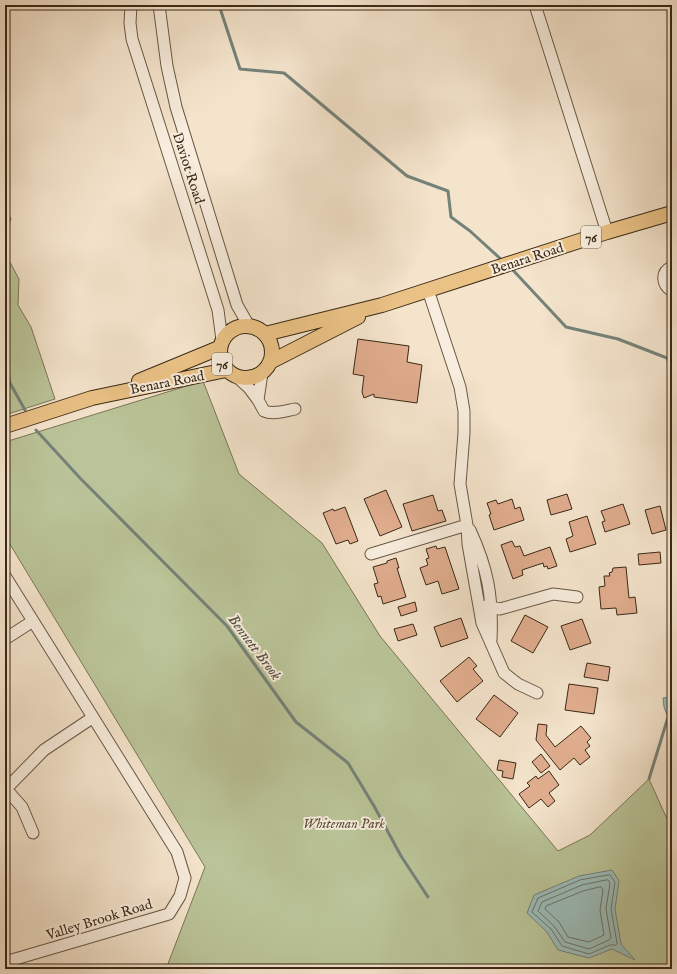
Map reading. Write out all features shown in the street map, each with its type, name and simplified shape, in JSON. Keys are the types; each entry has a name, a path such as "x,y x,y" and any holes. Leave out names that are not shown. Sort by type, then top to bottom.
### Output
{"main road":[{"name":"Benara Road","path":"265,334 382,305 607,232 672,213"},
{"name":"Benara Road","path":"266,368 382,305"},
{"name":"76","path":"249,326 241,326 233,329 227,334 221,344 219,356 222,364 232,374 246,379 254,377 266,368"},
{"path":"249,326 255,327 265,334 270,341 272,355 266,368"},
{"name":"Benara Road","path":"109,394 221,344"},
{"name":"Benara Road","path":"5,426 109,394 232,374"}],"street":[{"name":"Daviot Road","path":"131,5 130,23 132,39 218,310 221,344"},
{"name":"Daviot Road","path":"159,5 167,66 181,125 237,305 249,326"},
{"path":"535,5 607,232"},
{"path":"672,267 666,270 664,284 672,291"},
{"path":"428,290 460,387 464,411 464,433 460,484 467,524 468,544 482,624 504,673 518,684 537,693"},
{"path":"258,400 266,368"},
{"path":"232,374 249,388 264,411 268,412 295,409"},
{"path":"371,554 467,524"},
{"path":"467,524 477,546 488,581 492,607 491,642"},
{"name":"Valley Brook Road","path":"5,576 92,718 177,852 185,878 180,896 169,914 5,962"},
{"path":"479,604 500,609 553,594 577,596"},
{"path":"5,639 33,621"},
{"path":"34,833 22,807 6,790 44,750 92,718"}],"green space":[{"path":"5,216 11,218 5,239"},
{"path":"5,253 19,279 18,305 31,327 55,399 5,415"},
{"name":"Whiteman Park","path":"203,381 239,474 322,543 380,636 558,851 590,835 649,779 668,821 672,820 672,969 166,969 205,867 5,536 5,442"}],"water":[{"path":"672,697 672,716 668,718 664,707 663,698"},
{"path":"612,870 619,881 615,909 621,944 635,960 612,949 589,958 558,950 547,932 527,913 534,895 579,876"}],"building":[{"path":"358,339 409,346 407,362 422,365 417,403 374,397 374,394 364,398 362,392 364,376 353,374"},
{"path":"386,490 402,527 380,536 364,499"},
{"path":"567,494 572,509 551,515 547,500"},
{"path":"433,495 438,511 442,510 446,521 412,531 403,504"},
{"path":"512,499 515,509 520,507 524,520 494,530 487,503 496,500 498,504"},
{"path":"623,504 630,524 605,532 602,522 605,521 601,511"},
{"path":"660,506 666,530 652,534 645,510"},
{"path":"345,507 358,541 350,544 348,540 336,544 323,513 333,509 334,511"},
{"path":"587,516 596,544 570,552 566,539 573,536 569,522"},
{"path":"512,541 515,547 520,546 524,556 550,547 557,566 548,569 547,566 544,567 543,563 522,570 523,575 513,579 501,545"},
{"path":"436,546 437,549 445,547 459,589 442,594 438,581 426,585 420,568 428,565 426,559 429,558 426,549"},
{"path":"660,552 661,563 639,565 638,554"},
{"path":"396,558 399,568 397,568 406,597 383,604 381,596 378,597 374,584 378,583 373,567 387,563 387,561"},
{"path":"626,567 629,598 635,597 637,613 617,615 616,608 601,609 599,587 605,586 604,576 610,576 609,573 612,572 613,568"},
{"path":"415,602 417,611 401,616 398,607"},
{"path":"525,615 548,627 533,653 511,641"},
{"path":"461,618 468,638 441,647 434,627"},
{"path":"582,619 591,643 570,650 561,626"},
{"path":"413,624 417,635 398,641 394,629"},
{"path":"469,657 477,666 473,669 483,681 457,702 440,681"},
{"path":"587,663 610,667 608,681 584,677"},
{"path":"569,684 598,688 594,714 565,710"},
{"path":"494,695 518,713 500,737 476,719"},
{"path":"538,724 547,725 546,735 555,747 581,726 591,738 587,742 590,746 585,750 590,757 580,765 574,758 560,770 536,740"},
{"path":"541,754 550,766 541,773 532,762"},
{"path":"499,760 516,763 513,779 502,777 503,771 497,770"},
{"path":"549,771 559,785 549,793 555,801 548,807 541,799 529,808 519,794 530,786 527,783 536,776 538,779"}],"waterway":[{"path":"219,5 240,69 284,73 407,176 448,191 451,217 470,231 504,262"},
{"path":"511,268 566,327 618,339 667,358 672,371"},
{"name":"Bennett Brook","path":"5,361 10,383 25,410"},
{"name":"Bennett Brook","path":"36,430 80,478 227,626 296,722 348,763 374,806 401,856 428,897"},
{"path":"649,779 669,714"}]}
